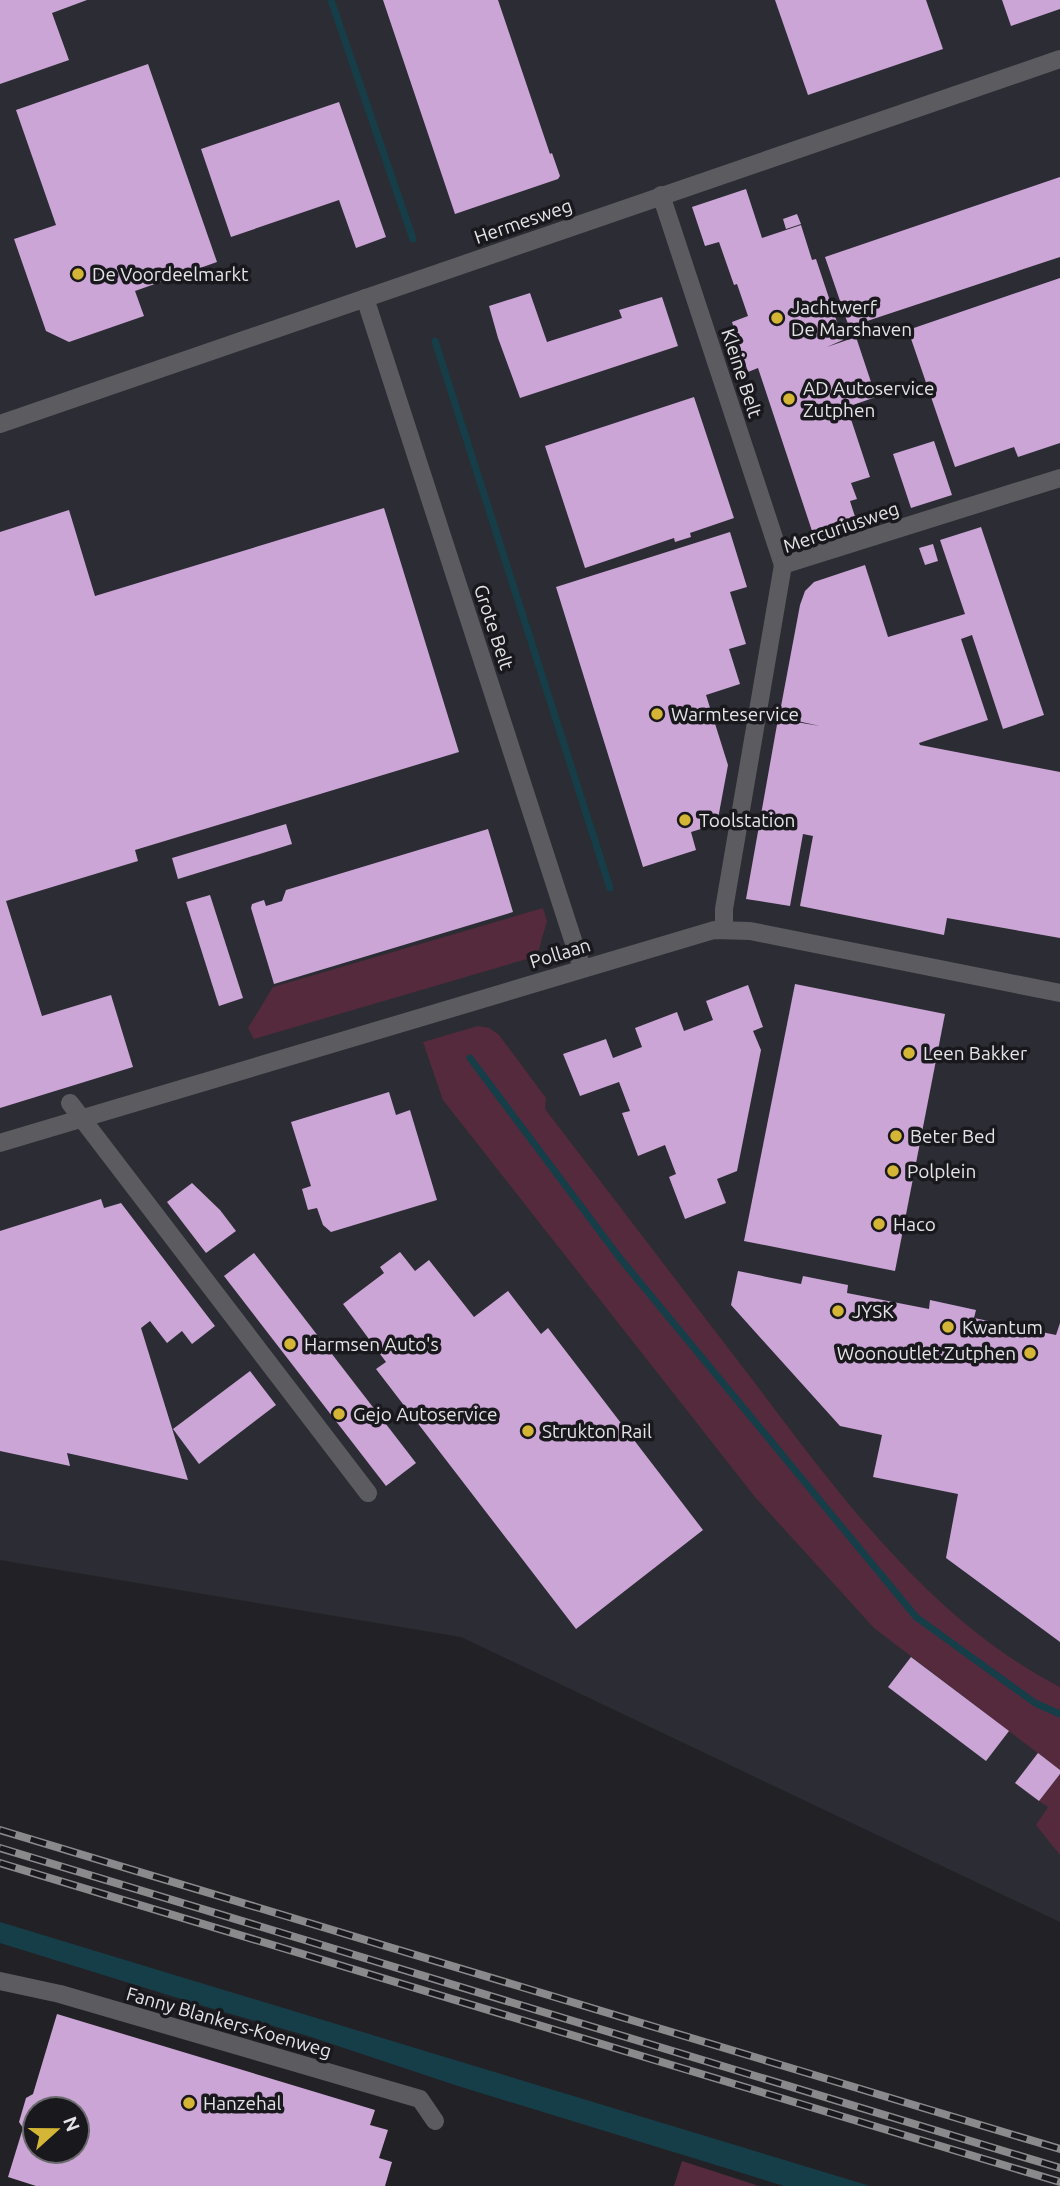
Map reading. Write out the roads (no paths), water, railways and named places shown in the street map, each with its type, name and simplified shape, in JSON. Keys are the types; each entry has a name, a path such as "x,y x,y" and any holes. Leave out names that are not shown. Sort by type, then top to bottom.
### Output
{"street":[{"name":"Hermesweg","path":"1,422 1060,59"},
{"name":"Kleine Belt","path":"661,195 783,565"},
{"name":"Grote Belt","path":"365,298 582,968"},
{"name":"Mercuriusweg","path":"724,928 724,909 783,565 1060,478"},
{"name":"Pollaan","path":"0,1143 703,932 724,928 1060,993"},
{"path":"70,1103 368,1493"},
{"name":"Fanny Blankers-Koenweg","path":"0,1981 60,1994 420,2099 435,2121"}],"water":[{"path":"0,1922 870,2186 784,2186 458,2086 308,2036 0,1943"}],"waterway":[{"path":"331,0 413,239"},
{"path":"435,341 610,888"},
{"path":"470,1058 619,1257 916,1617 1035,1703 1060,1714"}],"railway":[{"path":"0,1830 1060,2149"},
{"path":"0,1848 1060,2168"},
{"path":"0,1863 1060,2182"}],"place":[{"name":"De Voordeelmarkt","path":"78,274"},
{"name":"Jachtwerf De Marshaven","path":"777,318"},
{"name":"AD Autoservice Zutphen","path":"789,399"},
{"name":"Warmteservice","path":"657,714"},
{"name":"Toolstation","path":"685,820"},
{"name":"Leen Bakker","path":"909,1053"},
{"name":"Beter Bed","path":"896,1136"},
{"name":"Polplein","path":"893,1171"},
{"name":"Haco","path":"879,1224"},
{"name":"JYSK","path":"838,1311"},
{"name":"Kwantum","path":"948,1327"},
{"name":"Harmsen Auto's","path":"290,1344"},
{"name":"Woonoutlet Zutphen","path":"1030,1353"},
{"name":"Gejo Autoservice","path":"339,1414"},
{"name":"Strukton Rail","path":"528,1431"},
{"name":"Hanzehal","path":"189,2103"}]}
